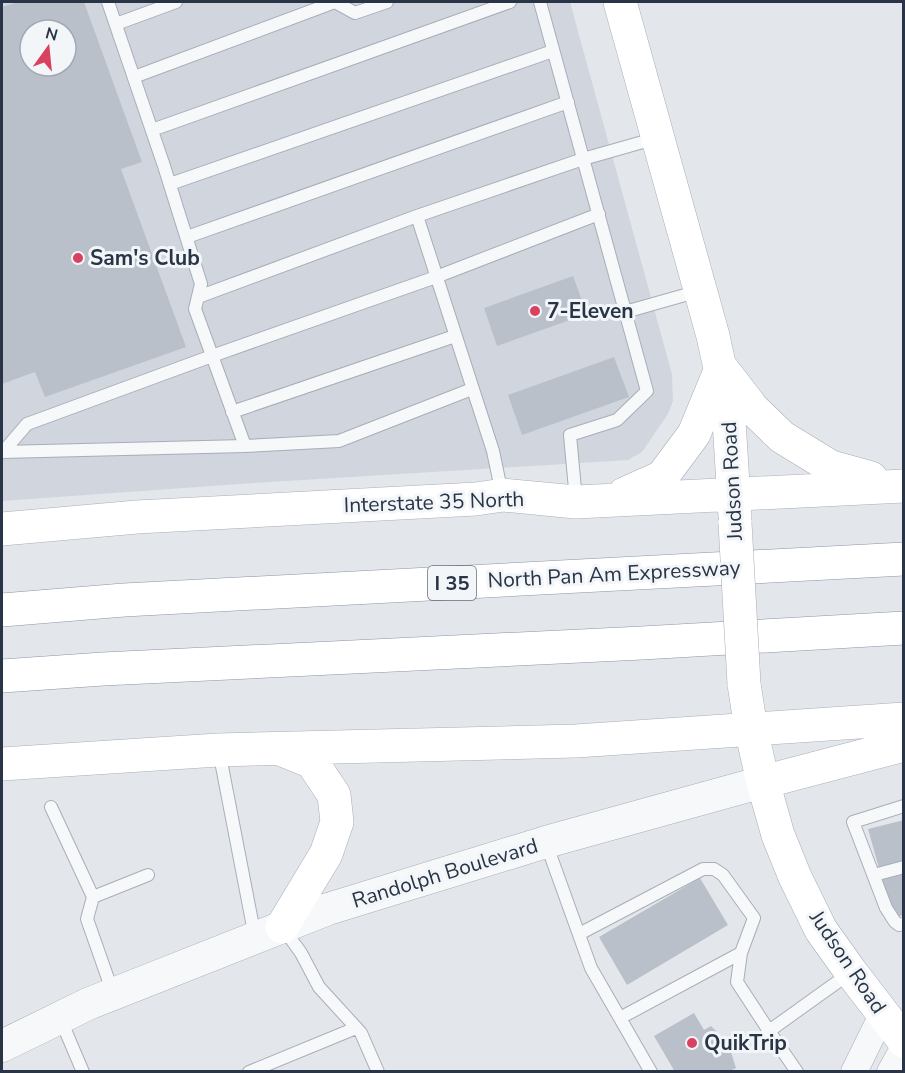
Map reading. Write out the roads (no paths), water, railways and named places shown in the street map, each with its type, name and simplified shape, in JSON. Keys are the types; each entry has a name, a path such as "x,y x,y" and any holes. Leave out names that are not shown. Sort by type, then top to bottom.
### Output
{"main road":[{"name":"Judson Road","path":"620,2 700,290 728,405 744,684 751,729 778,835 795,877 821,930 903,1041"},
{"path":"612,500 662,477 694,435 720,368 753,409 782,437 831,467 903,486"},
{"name":"Interstate 35 North","path":"2,529 137,517 476,499 503,495 576,502 612,500 734,508 903,486"},
{"name":"North Pan Am Expressway","path":"2,610 124,600 903,559"},
{"path":"2,676 903,628"},
{"path":"2,764 219,750 576,741 903,719"},
{"name":"Randolph Boulevard","path":"764,782 903,745"},
{"path":"269,932 326,854 337,822 334,795 312,762 279,748"}],"street":[{"name":"Randolph Boulevard","path":"6,1041 88,1004 328,909 546,842 764,782"},
{"path":"854,1071 883,1013"},
{"path":"890,1071 903,1047"}],"lane":[{"path":"108,2 170,184 201,284 195,309 244,446"},
{"path":"116,24 176,2"},
{"path":"134,77 335,2 355,13 387,2"},
{"path":"152,130 510,2"},
{"path":"540,2 647,391 617,420 570,435 576,502"},
{"path":"170,184 554,51"},
{"path":"187,237 568,102"},
{"path":"198,297 417,216 584,159 658,137"},
{"path":"2,452 27,424 436,277 598,214"},
{"path":"417,216 493,451 503,495"},
{"path":"625,312 700,290"},
{"path":"232,412 455,336"},
{"path":"2,452 244,446 339,441 472,389"},
{"path":"219,750 269,932 301,953 319,987 361,1033 378,1071"},
{"path":"903,806 853,822 886,908 894,922 899,925 903,924"},
{"path":"51,807 93,897 87,919 113,994"},
{"path":"546,842 591,968 651,1071"},
{"path":"874,875 903,867"},
{"path":"579,934 703,869 714,869 723,875 753,918 741,953 737,982 797,1071"},
{"path":"93,897 148,874"},
{"path":"620,1018 741,953"},
{"path":"769,1031 851,972"},
{"path":"60,1018 83,1071"},
{"path":"254,1070 356,1028"}],"place":[{"name":"Sam's Club","path":"78,258"},
{"name":"7-Eleven","path":"535,311"},
{"name":"QuikTrip","path":"692,1043"}]}
